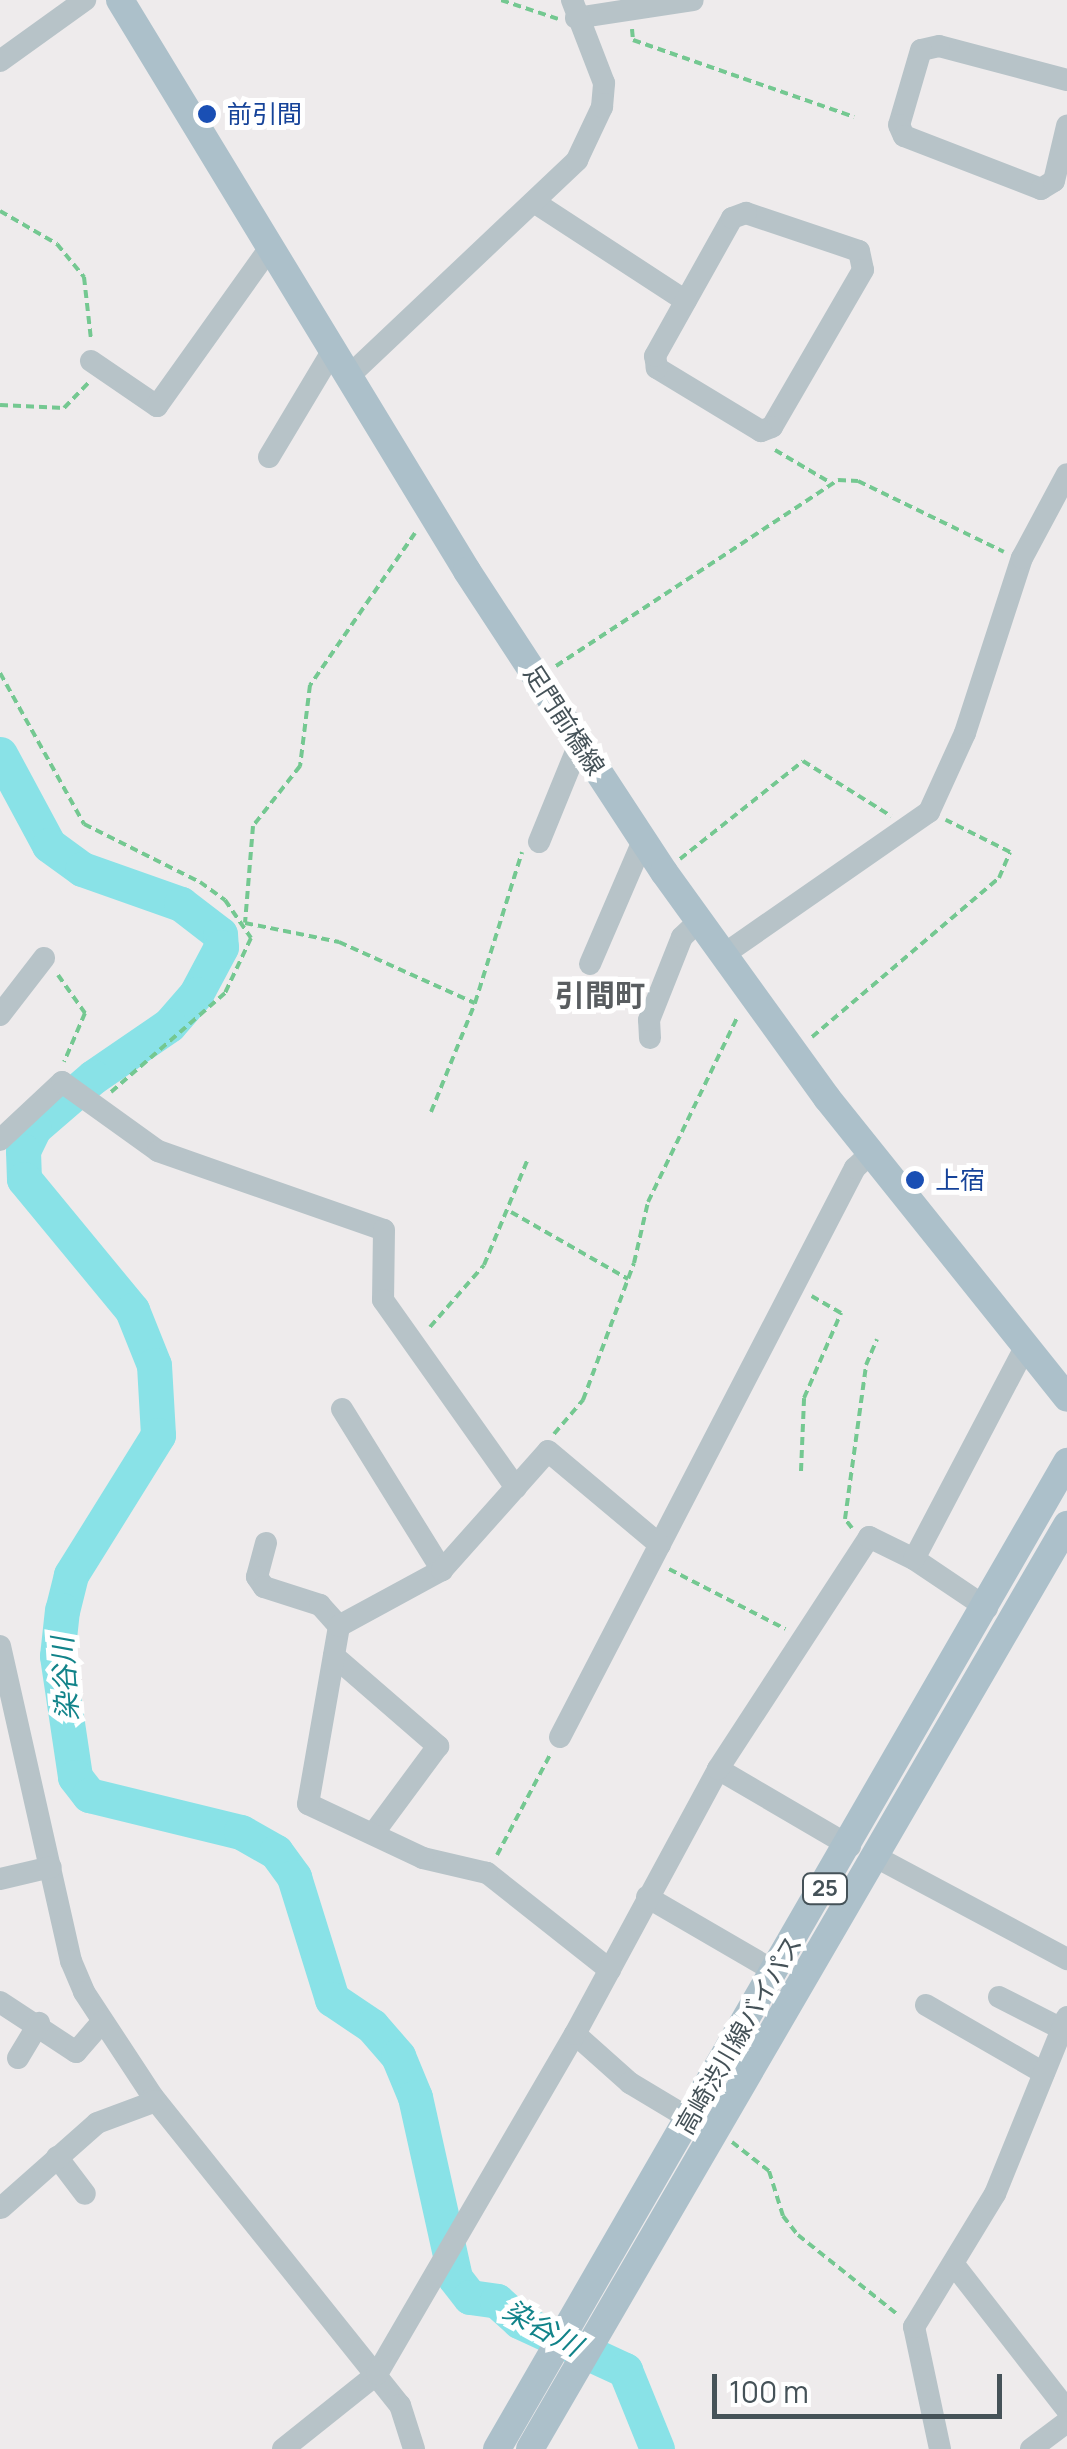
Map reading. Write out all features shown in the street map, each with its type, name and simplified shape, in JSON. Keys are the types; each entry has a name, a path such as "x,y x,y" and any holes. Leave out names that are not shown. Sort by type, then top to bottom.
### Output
{"main road":[{"name":"足門前橋線","path":"120,0 433,516 664,872 870,1154 1067,1398"},
{"name":"高崎渋川線バイパス","path":"497,2449 554,2350 589,2320 714,2134 1067,1462"},
{"name":"高崎渋川線バイパス","path":"530,2449 579,2365 589,2320 690,2120 776,1972 863,1851 1067,1525"}],"street":[{"path":"0,61 85,0"},
{"path":"350,375 578,160 602,107 599,57 574,9 630,10 693,0"},
{"path":"1067,80 939,46 921,50 899,125 904,136 1041,190 1054,181 1067,126"},
{"path":"534,202 686,301"},
{"path":"746,213 860,250 863,270 772,428 762,431 657,368 655,356 686,301 732,218 746,213"},
{"path":"91,361 158,406 271,246"},
{"path":"269,456 333,350"},
{"path":"723,955 928,812 965,733 1022,558 1067,474"},
{"path":"531,846 578,744"},
{"path":"590,964 643,840"},
{"path":"650,1038 649,1020 682,937 700,922"},
{"path":"0,1015 44,958"},
{"path":"0,1140 62,1082 92,1098 158,1152 384,1230 383,1300 516,1488"},
{"path":"560,1737 855,1168 870,1154"},
{"path":"914,1559 1026,1346"},
{"path":"342,1409 442,1570"},
{"path":"339,1626 442,1570 548,1450 656,1552"},
{"path":"283,2449 378,2374 575,2034 718,1769 869,1537 914,1559 987,1608"},
{"path":"266,1543 257,1577 264,1587 320,1605 339,1626"},
{"path":"339,1626 308,1804 375,1831 423,1858 488,1872 610,1970"},
{"path":"0,1646 71,1961 102,2022 156,2101 378,2374 400,2406 414,2449"},
{"path":"334,1656 438,1746 375,1831"},
{"path":"718,1769 1067,1959"},
{"path":"0,1879 51,1868"},
{"path":"647,1896 776,1972"},
{"path":"940,2449 914,2326 955,2266 995,2194 1064,2023 999,1998"},
{"path":"0,2002 76,2052 102,2022"},
{"path":"926,2005 1044,2073"},
{"path":"18,2058 38,2024"},
{"path":"575,2034 630,2084 690,2120"},
{"path":"1,2208 97,2123 156,2101"},
{"path":"57,2158 86,2194"},
{"path":"955,2266 1067,2410"},
{"path":"1031,2449 1067,2422"}],"path":[{"path":"501,0 546,17 574,9"},
{"path":"630,10 634,40 854,116"},
{"path":"0,211 57,244 84,277 91,361 87,387 64,408 0,405"},
{"path":"773,448 832,483"},
{"path":"537,679 832,483 858,481 964,537 1022,558"},
{"path":"245,923 253,826 300,766 310,685 410,539 433,516"},
{"path":"0,673 84,824 200,882 245,923 251,938 245,960 226,993 143,1069 92,1098"},
{"path":"664,872 803,761 908,826"},
{"path":"794,1053 999,878 1010,852 928,812"},
{"path":"431,1112 476,1003 531,846"},
{"path":"245,923 339,942 476,1003"},
{"path":"44,958 84,1013 69,1044 62,1082"},
{"path":"548,1450 546,1442 583,1400 628,1280 648,1202 751,990"},
{"path":"413,1342 470,1285 509,1212 528,1162"},
{"path":"509,1212 628,1280"},
{"path":"794,1286 841,1313 804,1398 801,1471"},
{"path":"869,1537 845,1519 866,1365 878,1339"},
{"path":"656,1552 804,1636"},
{"path":"488,1872 560,1737"},
{"path":"714,2134 744,2148 769,2171 783,2216 798,2236 914,2326"}],"waterway":[{"name":"染谷川","path":"0,754 49,845 82,869 181,904 220,934 221,947 196,994 169,1025 93,1077 34,1128 23,1151 24,1179 132,1310 154,1365 158,1435 71,1575 62,1610 57,1656 75,1777 89,1795 241,1832 276,1852 294,1877 332,1999 372,2026 398,2056 415,2097 455,2278 470,2297 497,2301 519,2321 625,2370 657,2449"}],"place":[{"name":"前引間","path":"207,114"},
{"name":"上宿","path":"915,1180"}],"district":[{"name":"引間町","path":"600,995"}]}
